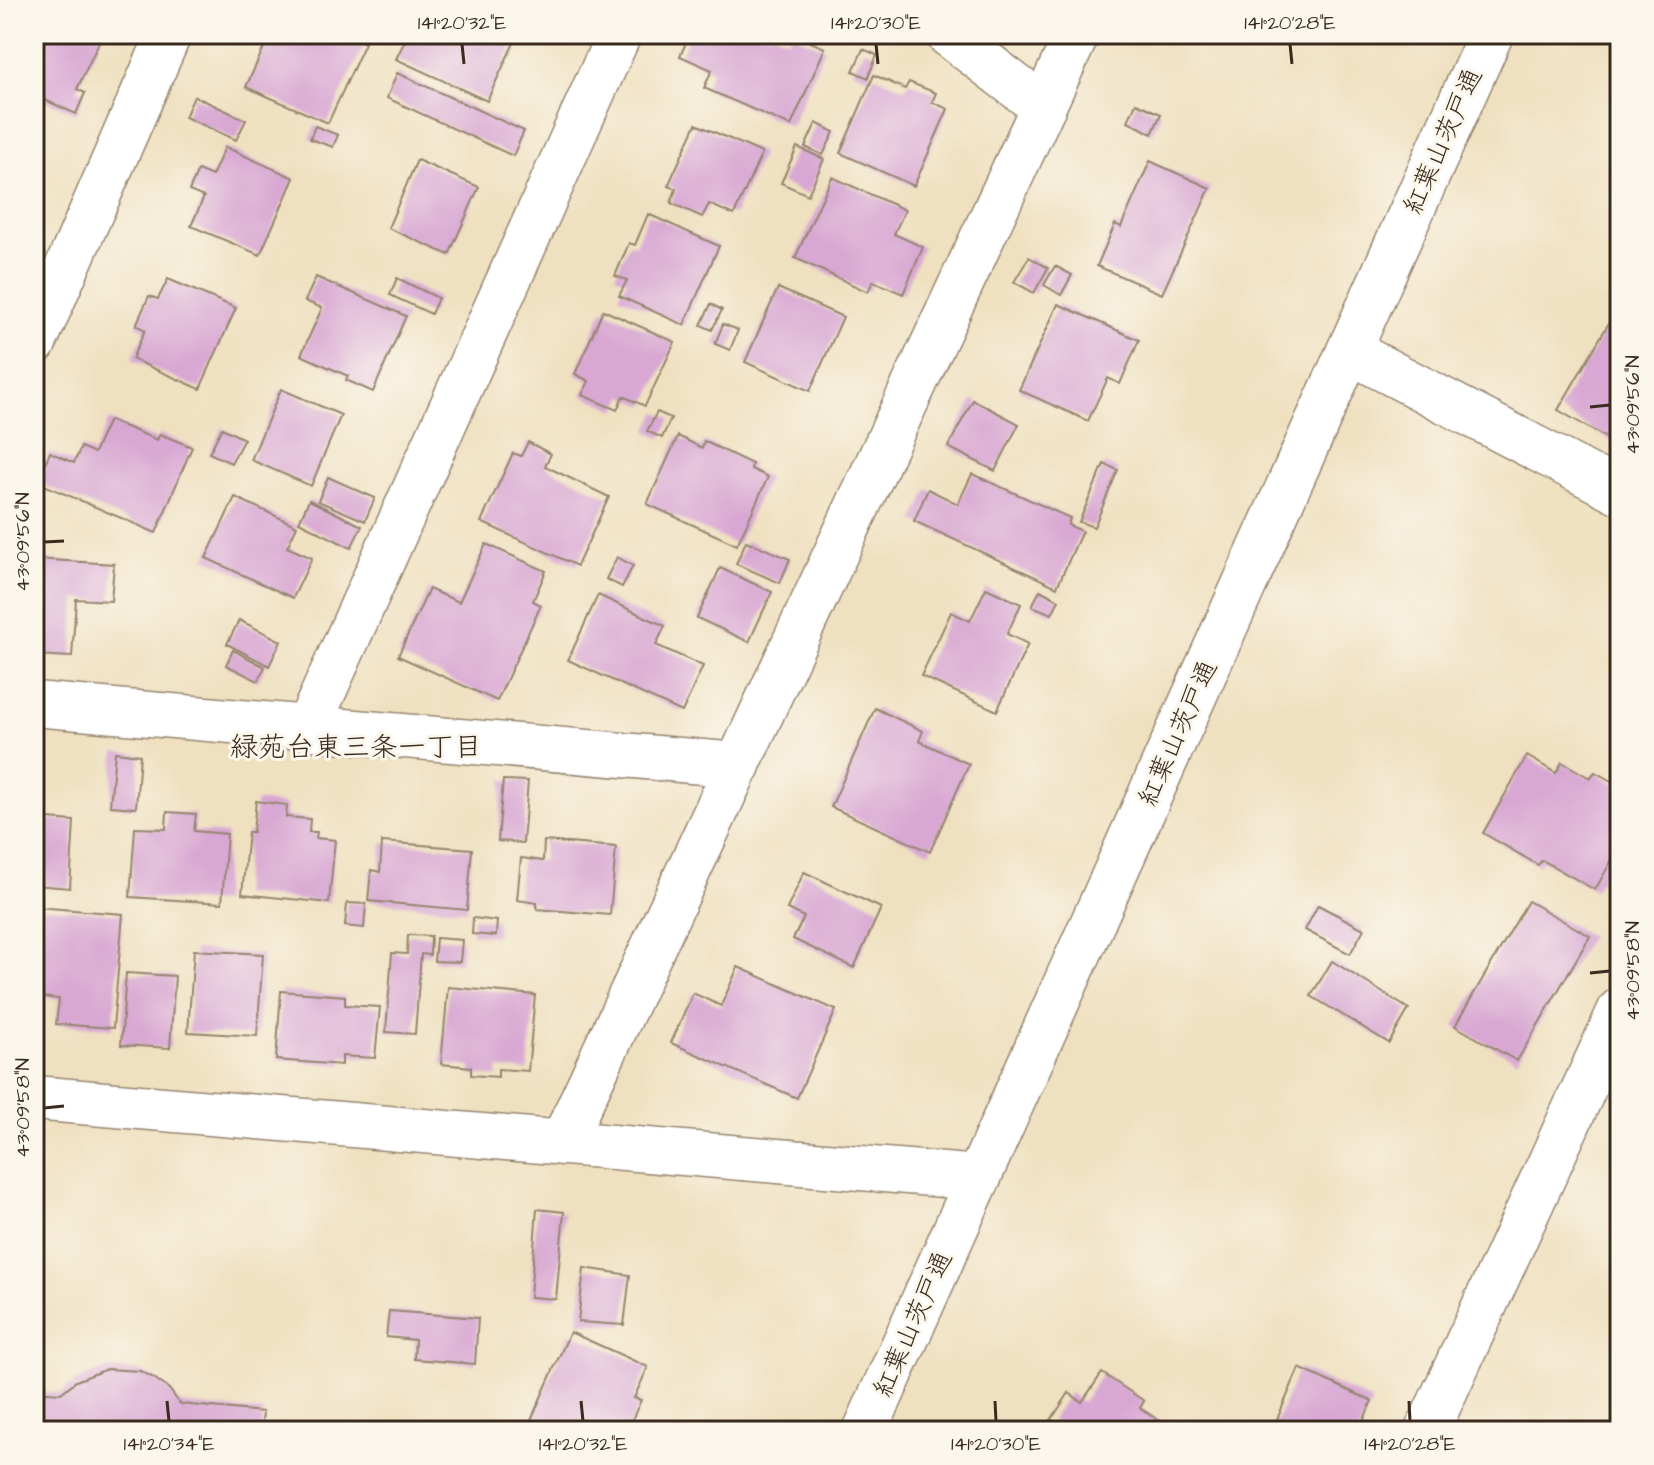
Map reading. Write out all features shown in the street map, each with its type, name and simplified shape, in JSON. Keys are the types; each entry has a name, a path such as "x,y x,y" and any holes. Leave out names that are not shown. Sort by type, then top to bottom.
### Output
{"street":[{"path":"34,343 169,34"},
{"path":"308,727 619,34"},
{"path":"948,34 1043,107"},
{"path":"562,1143 1077,34"},
{"name":"紅葉山茨戸通","path":"865,1431 1491,34"},
{"path":"1349,351 1620,492"},
{"path":"34,704 738,765"},
{"path":"1427,1431 1620,1010"},
{"path":"34,1098 979,1178"}],"building":[{"path":"34,34 103,34 77,89 85,93 76,114 34,95"},
{"path":"270,34 345,34 365,43 328,123 246,87"},
{"path":"408,34 518,34 487,101 396,59"},
{"path":"690,34 774,34 788,40 791,34 825,48 791,126 704,88 712,70 680,56"},
{"path":"863,49 877,55 868,78 853,71"},
{"path":"397,73 524,131 513,156 387,98"},
{"path":"874,75 905,89 909,82 936,93 932,102 948,109 914,186 840,153"},
{"path":"194,96 246,120 236,140 185,117"},
{"path":"1136,103 1161,114 1152,134 1128,121"},
{"path":"816,123 834,132 823,155 805,147"},
{"path":"696,124 762,153 734,215 709,204 702,217 671,203 676,189 668,186"},
{"path":"315,126 338,135 333,147 310,139"},
{"path":"225,147 294,178 260,255 191,226 204,197 189,191 198,170 212,176"},
{"path":"797,147 824,159 808,195 781,183"},
{"path":"417,160 479,187 449,255 388,228"},
{"path":"1150,161 1210,188 1162,294 1097,266 1115,224 1121,227"},
{"path":"832,177 905,210 894,234 923,247 903,294 873,281 868,292 795,258"},
{"path":"648,214 719,246 684,325 619,296 627,280 615,276 629,243 635,245"},
{"path":"1029,257 1048,268 1034,293 1014,282"},
{"path":"1055,266 1072,275 1061,295 1044,285"},
{"path":"316,277 406,316 373,392 346,380 348,376 301,355 322,308 305,301"},
{"path":"397,278 438,298 431,314 390,295"},
{"path":"168,279 236,308 200,389 132,359 145,330 136,325 149,296 158,299"},
{"path":"778,288 843,317 810,391 745,362"},
{"path":"711,304 722,310 712,330 701,325"},
{"path":"1058,304 1139,340 1120,384 1108,378 1088,421 1019,390"},
{"path":"1620,304 1620,446 1558,410"},
{"path":"603,310 675,342 645,406 623,396 617,410 582,395 589,381 575,374"},
{"path":"723,324 738,330 730,350 715,344"},
{"path":"281,389 341,415 311,486 251,460"},
{"path":"973,400 1019,424 995,471 948,447"},
{"path":"657,412 671,418 662,438 647,431"},
{"path":"109,420 157,440 160,434 192,447 156,533 37,482 50,452 74,463 81,447 94,453"},
{"path":"222,428 244,439 231,463 209,453"},
{"path":"678,436 702,448 704,441 752,464 751,469 768,477 737,545 647,504"},
{"path":"528,442 551,454 545,466 609,497 577,566 481,522 513,453 521,456"},
{"path":"1104,464 1118,470 1094,527 1079,522"},
{"path":"972,474 1070,518 1068,525 1082,531 1057,587 914,521 928,489 958,504"},
{"path":"328,477 375,498 365,521 318,501"},
{"path":"235,497 297,526 287,547 312,558 293,598 206,558"},
{"path":"309,500 362,526 351,548 299,522"},
{"path":"746,541 790,559 780,583 736,564"},
{"path":"486,544 546,571 533,601 541,605 497,701 398,656 429,589 459,602"},
{"path":"617,557 633,566 622,587 606,579"},
{"path":"34,559 114,564 111,601 76,599 72,657 34,655"},
{"path":"720,568 772,592 749,642 697,618"},
{"path":"986,588 1021,604 1007,634 1028,644 997,711 921,676 951,612 970,621"},
{"path":"1040,590 1059,600 1052,614 1032,606"},
{"path":"598,595 665,626 656,645 703,666 682,712 568,660"},
{"path":"239,620 281,641 269,666 227,644"},
{"path":"233,650 265,667 258,681 226,665"},
{"path":"875,708 923,731 919,741 969,764 930,852 831,807"},
{"path":"115,752 140,755 136,808 110,806"},
{"path":"1527,756 1556,773 1562,762 1590,778 1595,772 1620,786 1620,846 1595,890 1542,860 1538,865 1483,833"},
{"path":"503,780 528,781 523,843 498,841"},
{"path":"256,801 287,805 286,817 310,819 309,832 317,832 316,838 335,840 329,903 242,894 248,832 253,832"},
{"path":"167,812 196,814 194,831 227,834 222,903 130,897 135,828 166,829"},
{"path":"34,818 74,821 70,888 34,885"},
{"path":"544,841 616,847 610,915 537,909 537,903 517,900 521,858 543,861"},
{"path":"382,842 472,849 467,910 368,901 371,870 380,872"},
{"path":"804,872 881,908 854,968 793,939 804,917 787,909"},
{"path":"1528,901 1590,936 1517,1061 1455,1026"},
{"path":"347,903 366,904 364,928 345,926"},
{"path":"1318,905 1364,929 1350,954 1305,930"},
{"path":"36,907 123,914 113,1028 56,1024 59,999 34,996"},
{"path":"473,918 497,921 496,936 472,934"},
{"path":"408,935 431,936 430,955 421,954 415,1034 386,1032 392,953 407,954"},
{"path":"436,938 462,940 460,962 434,961"},
{"path":"194,950 263,954 257,1036 188,1032"},
{"path":"1332,961 1409,1009 1389,1043 1311,996"},
{"path":"738,967 836,1010 797,1098 671,1043 693,993 721,1006"},
{"path":"126,973 175,976 170,1048 121,1045"},
{"path":"448,987 535,995 528,1071 498,1069 498,1077 471,1075 471,1067 441,1064"},
{"path":"281,991 345,996 345,1005 380,1007 375,1058 342,1056 342,1065 276,1060"},
{"path":"537,1209 564,1212 556,1299 530,1297"},
{"path":"584,1268 630,1275 624,1325 578,1322"},
{"path":"389,1311 478,1318 475,1364 414,1359 415,1340 386,1337"},
{"path":"570,1332 648,1367 634,1398 641,1400 627,1431 526,1431"},
{"path":"1299,1368 1372,1401 1359,1431 1272,1431"},
{"path":"107,1369 140,1371 169,1389 180,1404 263,1412 261,1431 34,1431 34,1391 61,1393 76,1381"},
{"path":"1102,1373 1144,1401 1140,1408 1175,1431 1068,1431 1051,1420 1069,1393 1082,1402"}],"district":[{"name":"緑苑台東三条一丁目","path":"356,747"}]}
